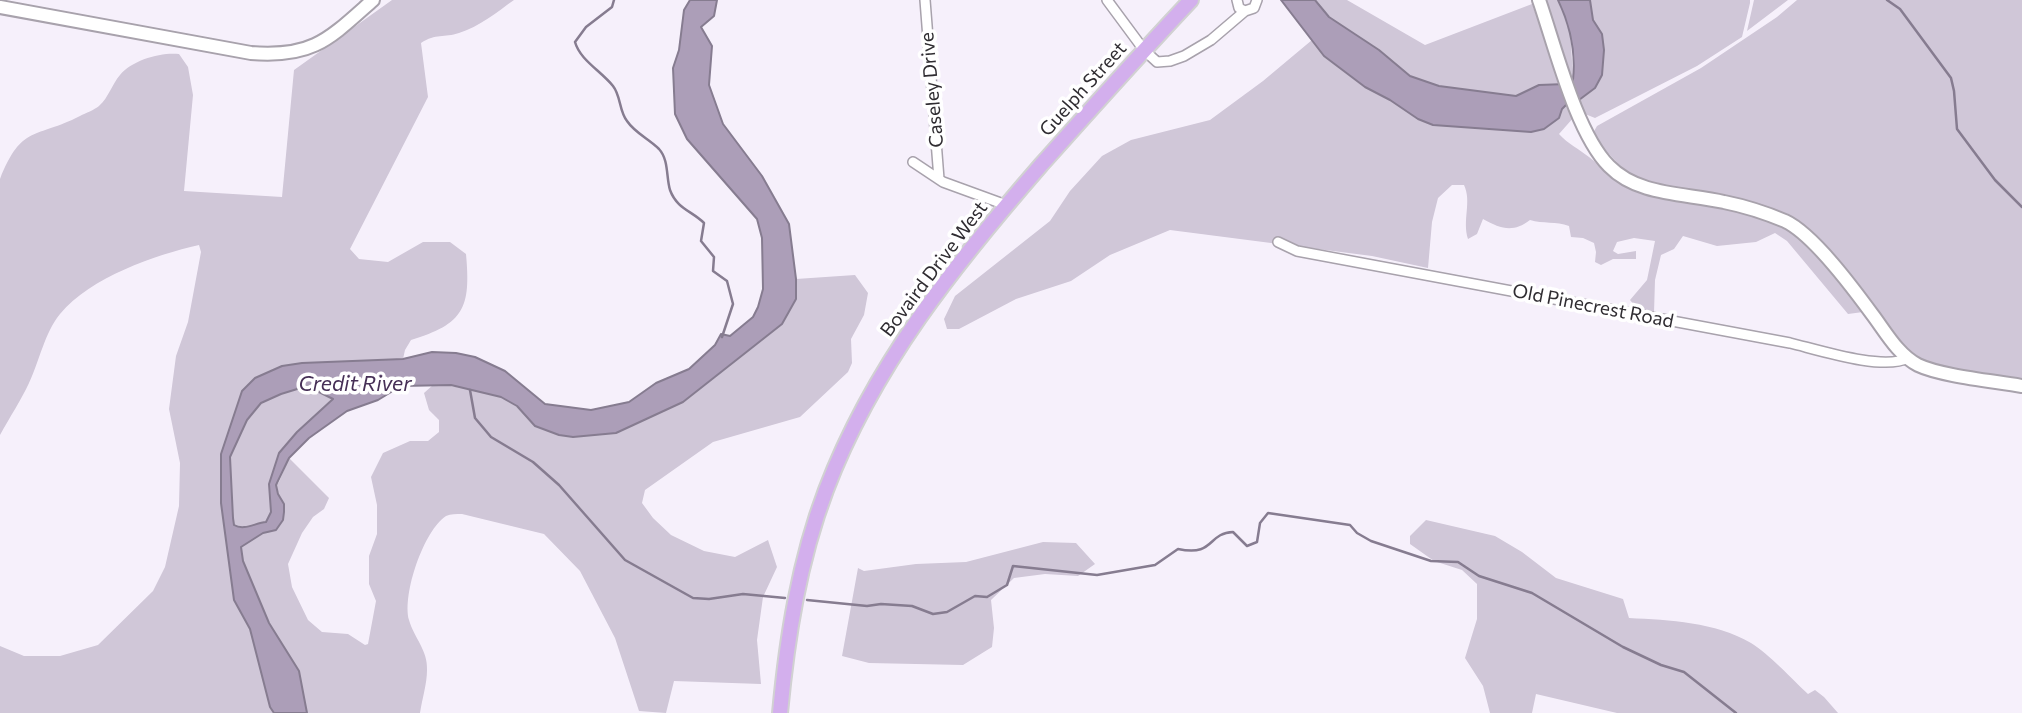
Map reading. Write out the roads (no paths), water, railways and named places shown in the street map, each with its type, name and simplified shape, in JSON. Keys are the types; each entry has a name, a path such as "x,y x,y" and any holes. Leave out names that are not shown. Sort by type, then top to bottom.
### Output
{"main road":[{"path":"0,6 251,53 289,54 304,50 331,36 373,0"},
{"name":"Guelph Street","path":"1006,205 1191,0"},
{"path":"1539,0 1587,134 1600,155 1625,179 1658,190 1726,202 1794,226 1829,261 1908,358 1918,365 1934,370 2022,386"},
{"name":"Bovaird Drive West","path":"780,713 790,630 800,580 826,490 866,402 909,330 944,281 1006,205"}],"street":[{"name":"Caseley Drive","path":"925,0 939,179"},
{"path":"1107,0 1144,50 1157,62 1184,56 1211,40 1245,11 1255,8 1257,0"},
{"path":"1237,0 1239,8 1245,11"},
{"name":"Caseley Drive","path":"913,162 939,179 1006,205"},
{"name":"Old Pinecrest Road","path":"1278,242 1297,251 1790,343 1865,360 1894,363 1908,358"}],"water":[{"name":"Credit River","path":"690,0 717,0 714,16 701,27 712,46 709,85 723,124 762,176 789,224 796,299 782,324 683,402 616,433 573,437 559,435 535,426 517,406 501,397 451,385 401,386 378,400 347,411 309,438 289,458 276,485 284,504 283,520 276,530 263,533 241,547 243,561 269,623 299,671 307,713 274,713 270,707 250,629 234,600 221,503 221,454 242,391 255,378 282,366 302,363 403,359 432,352 456,353 475,357 505,371 545,404 591,410 629,402 656,383 689,369 715,345 721,334 730,336 753,317 763,289 762,238 757,219 687,139 675,114 673,68 679,50 684,10","holes":["307,386 333,399 297,432 279,453 269,484 271,512 266,522 246,527 234,525 230,457 247,420 261,403"]},
{"path":"1281,0 1315,0 1329,17 1379,50 1410,76 1439,86 1516,96 1539,85 1566,84 1573,80 1571,39 1558,0 1590,0 1593,20 1602,34 1602,75 1595,88 1579,100 1568,103 1559,118 1544,129 1531,132 1433,125 1365,87 1324,56"}],"waterway":[{"path":"614,0 612,7 586,27 575,42 586,60 613,86 624,117 630,125 662,153 673,196 704,223 701,241 714,257 713,271 727,281 733,304 722,337"},
{"path":"1887,0 1900,9 1951,78 1957,129 1995,180 2022,207"},
{"path":"470,390 475,418 491,437 533,462 559,485 625,560 693,598 709,599 743,594 785,598"},
{"path":"807,600 867,606 912,606 933,614 947,612 975,596 987,597 1007,585 1013,566 1097,575 1155,565 1178,549 1199,550 1225,533 1233,532 1247,546 1257,542 1260,523 1268,513 1350,525 1357,533 1371,541 1431,561 1458,562 1479,576 1532,593 1623,647 1661,665 1684,672 1736,713"}]}
